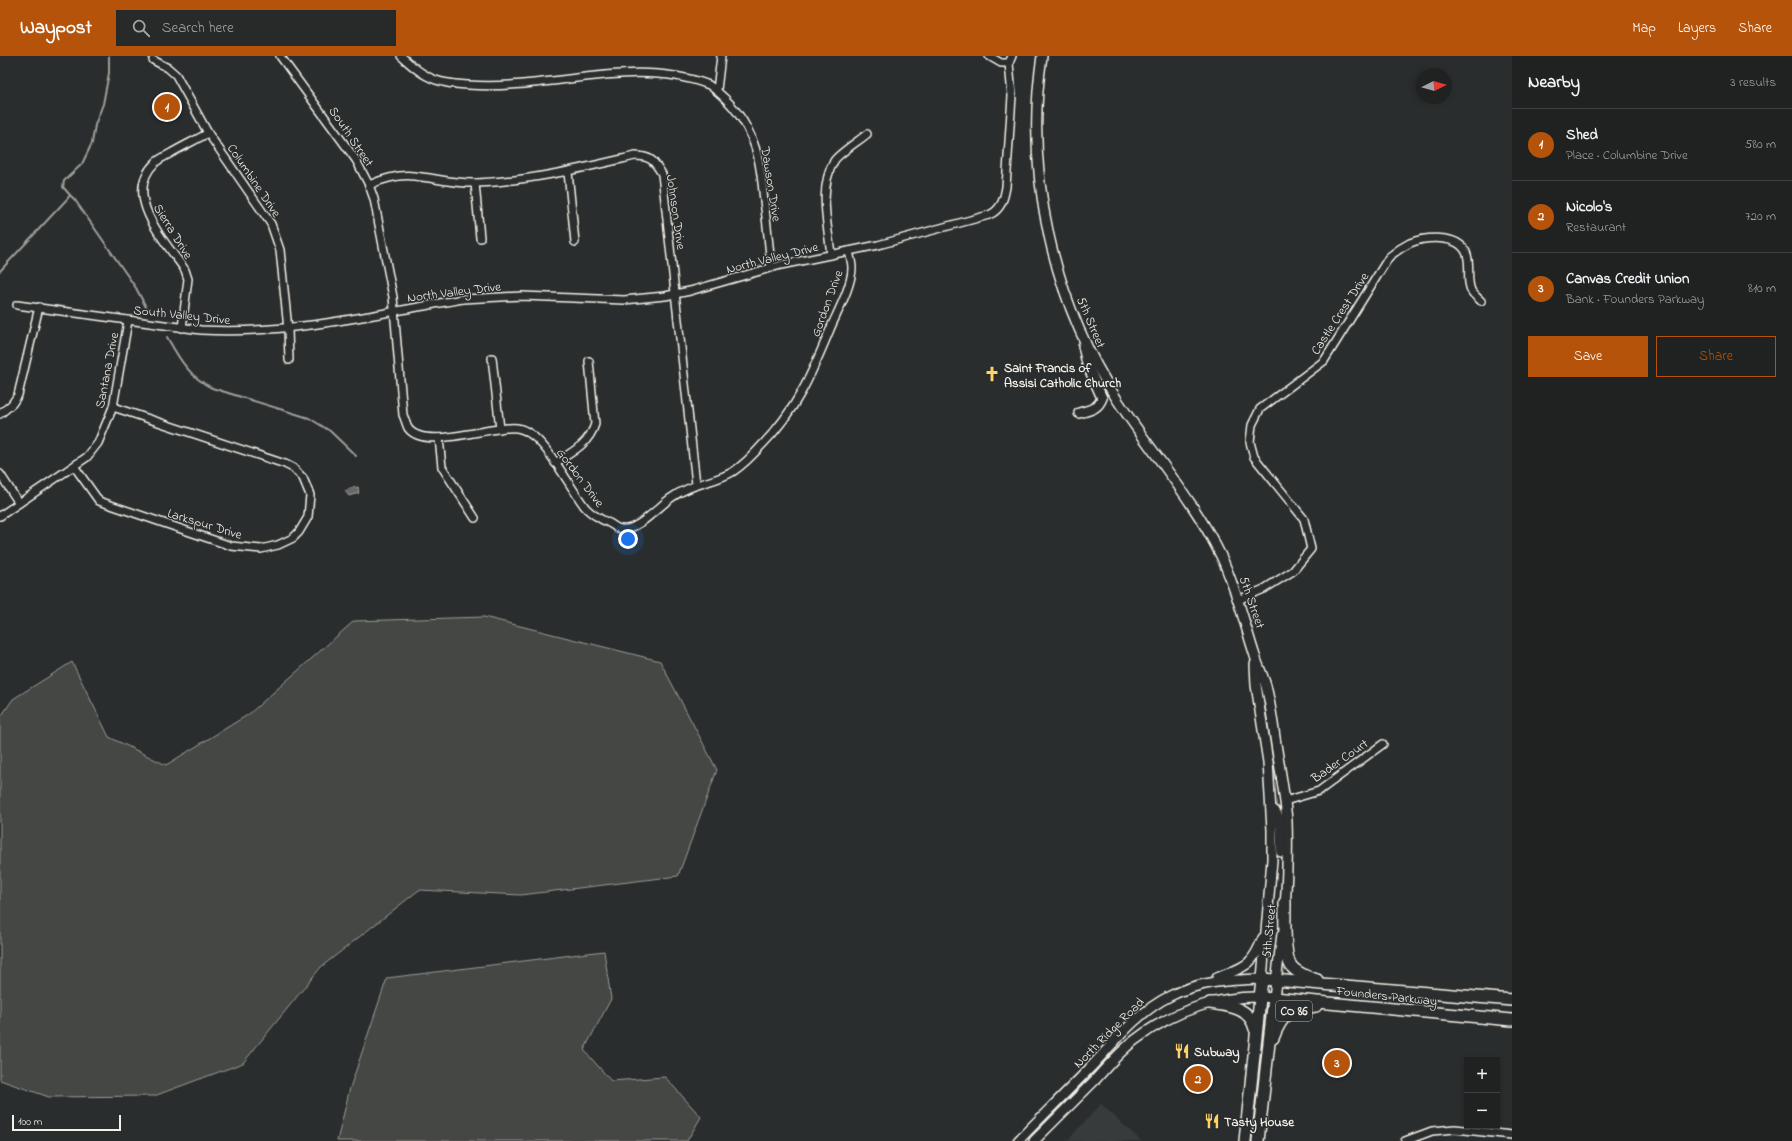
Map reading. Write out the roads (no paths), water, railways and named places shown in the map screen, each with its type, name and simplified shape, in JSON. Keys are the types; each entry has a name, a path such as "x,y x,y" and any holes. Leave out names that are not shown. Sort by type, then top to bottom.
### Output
{"highway":[{"path":"1285,902 1286,947 1291,966 1301,974 1331,984"},
{"name":"Founders Parkway","path":"1262,978 1512,1000"},
{"name":"5th Street","path":"1260,996 1262,978"},
{"name":"CO 86","path":"1245,1141 1260,996"},
{"path":"1267,1054 1274,998"},
{"name":"Founders Parkway","path":"1274,998 1512,1020"},
{"path":"1210,1003 1239,1009 1249,1015 1255,1029 1255,1049"},
{"name":"CO 86","path":"1258,1141 1267,1054 1280,1021 1291,1012 1308,1007 1347,1005"}],"main road":[{"name":"5th Street","path":"1042,56 1036,120 1039,177 1056,260 1069,305 1081,335 1104,380 1200,518 1221,556 1238,600 1254,654 1266,685 1285,801 1287,845 1285,902 1274,998"},
{"path":"1079,413 1094,409 1100,405 1102,398 1087,364 1081,335"},
{"name":"5th Street","path":"1254,654 1256,685 1267,755 1271,808 1272,860 1262,978"},
{"path":"1259,705 1271,741 1278,794 1282,800 1285,801"},
{"path":"1271,808 1276,812 1280,825 1283,919"},
{"path":"1205,983 1249,964 1256,955 1267,929"},
{"name":"North Ridge Road","path":"1018,1141 1130,1025 1147,1011 1171,995 1205,983 1262,978"},
{"name":"North Ridge Road","path":"1034,1141 1134,1040 1176,1015 1210,1003 1234,998 1260,996"},
{"name":"Founders Parkway","path":"1260,996 1274,998"}],"street":[{"name":"South Street","path":"280,56 352,153 369,185 379,217 393,297 393,311"},
{"path":"401,56 427,76 444,82 461,85 483,86 512,84 564,72"},
{"path":"716,90 721,56"},
{"path":"989,56 1001,63 1009,63"},
{"name":"North Valley Drive","path":"393,311 493,296 540,296 591,300 624,300 675,294 698,289 771,267 849,251 989,216 1000,207 1004,199 1006,187 1012,96 1009,63 1012,56"},
{"name":"Columbine Drive","path":"153,60 168,68 176,75 208,133 271,224 280,250 288,329 289,360"},
{"name":"Dawson Drive","path":"679,69 697,77 716,90 737,112 755,146 761,174 771,267"},
{"name":"Sierra Drive","path":"182,328 188,279 185,270 147,215 142,200 142,186 147,173 155,162 208,133"},
{"path":"831,255 826,207 826,183 835,160 867,134"},
{"name":"Johnson Drive","path":"369,185 394,177 412,176 450,182 475,183 512,181 568,172 635,156 645,156 654,162 662,174 696,484"},
{"path":"568,172 576,242"},
{"path":"475,183 480,238"},
{"name":"Castle Crest Drive","path":"1238,600 1264,589 1292,572 1311,549 1304,519 1254,457 1251,449 1250,432 1254,417 1260,409 1324,361 1389,257 1400,248 1411,243 1434,238 1452,241 1461,246 1466,252 1471,290 1481,301"},
{"name":"Gordon Drive","path":"393,311 403,415 408,428 415,434 424,437 439,438 500,429 517,428 531,432 540,442 585,507 596,517 622,530 642,522 671,497 696,484 718,479 734,471 752,457 773,435 798,400 812,373 848,285 852,269 849,251"},
{"name":"South Valley Drive","path":"17,305 128,321 225,332 288,329 319,325 393,311"},
{"path":"0,414 12,404 18,395 39,307"},
{"name":"Santana Drive","path":"0,516 87,457 98,443 113,407 128,321"},
{"path":"492,358 500,429"},
{"path":"555,463 585,443 592,433 595,424 589,362"},
{"name":"Larkspur Drive","path":"74,466 99,501 231,546 261,549 271,547 293,538 304,525 310,506 310,495 303,478 293,468 285,464 113,407"},
{"path":"439,438 442,467 475,518"},
{"path":"0,474 19,503"},
{"name":"Bader Court","path":"1285,801 1319,791 1383,744"},
{"path":"1405,1141 1432,1131 1456,1129 1512,1135"}],"waterway":[{"path":"0,271 70,195 63,187 64,181 82,164 92,143 95,125 103,104 109,73 109,56"},
{"path":"70,195 136,288 147,309"},
{"path":"167,337 185,366 204,384 212,388 309,418 330,431 356,456"}],"place":[{"name":"Shed","path":"167,107"},
{"name":"Saint Francis of Assisi Catholic Church","path":"992,374"},
{"name":"Subway","path":"1182,1051"},
{"name":"Canvas Credit Union","path":"1337,1063"},
{"name":"Nicolo's","path":"1198,1079"},
{"name":"Tasty House","path":"1212,1121"}]}
